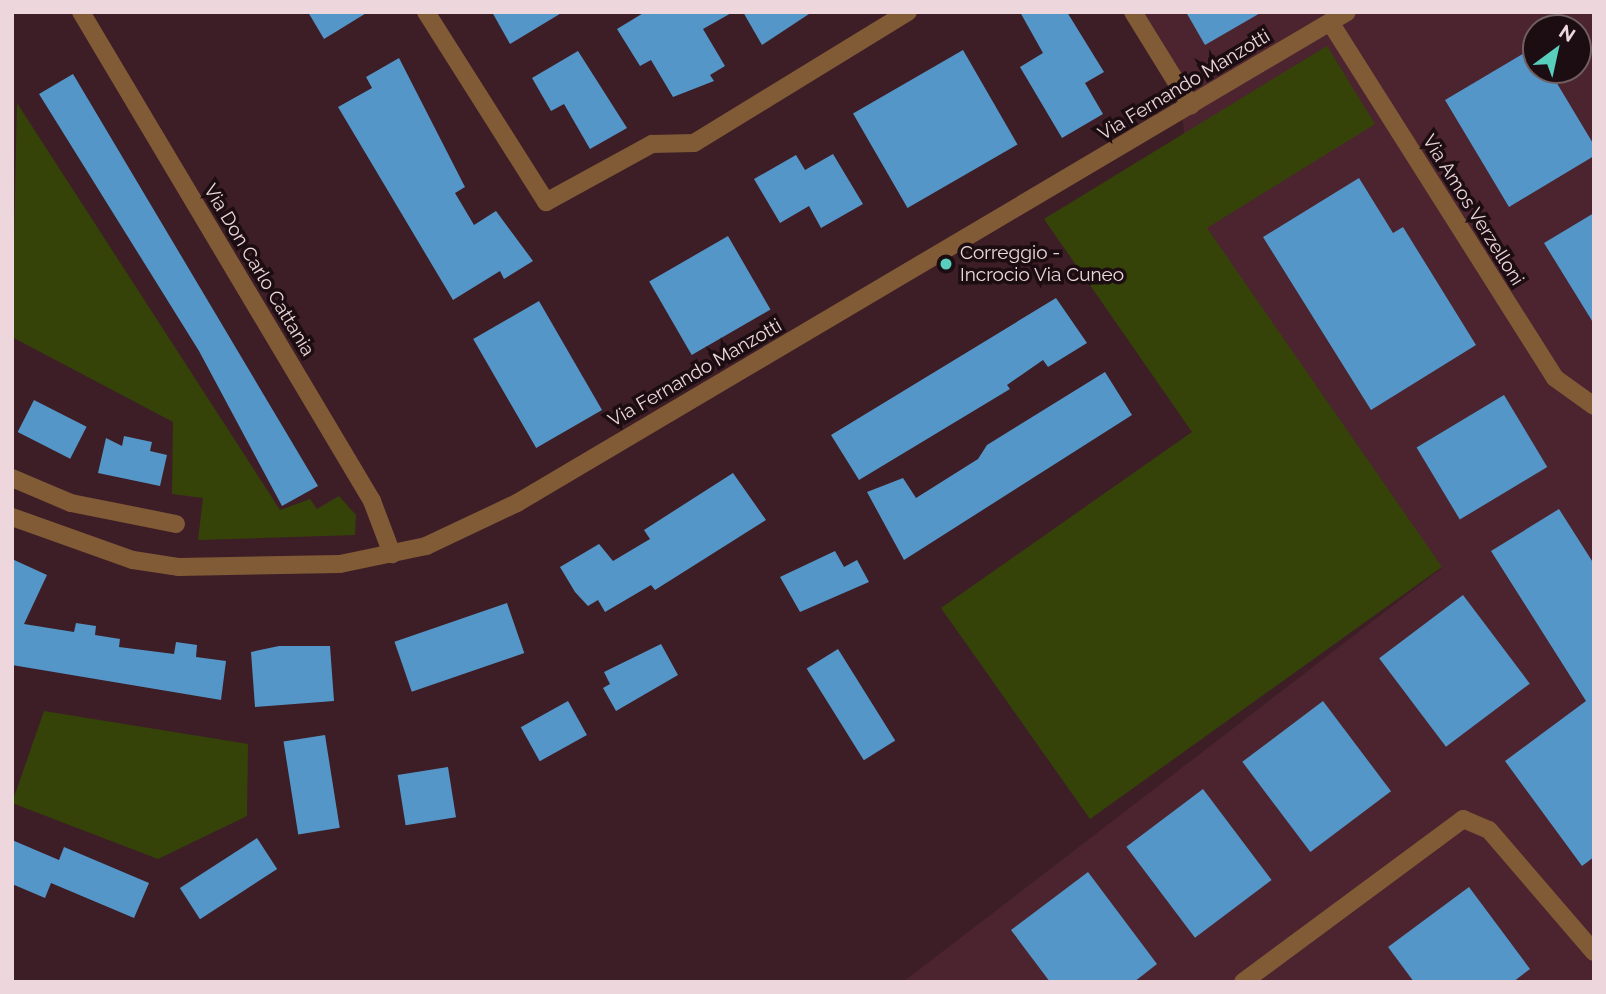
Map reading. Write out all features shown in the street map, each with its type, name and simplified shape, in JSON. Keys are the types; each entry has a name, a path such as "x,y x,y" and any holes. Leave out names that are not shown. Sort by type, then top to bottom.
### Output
{"street":[{"name":"Via Don Carlo Cattania","path":"81,12 372,501 392,554"},
{"path":"426,12 546,202 652,144 694,143 908,12"},
{"path":"1133,12 1191,106"},
{"name":"Via Fernando Manzotti","path":"12,517 133,560 179,567 282,569 392,554 472,528 1347,12"},
{"name":"Via Amos Verzelloni","path":"1330,22 1555,378 1594,407"},
{"path":"12,478 71,503 176,524"},
{"path":"1243,982 1463,819 1489,830 1594,952"}],"shaded area":[{"path":"1126,12 1594,12 1594,982 903,982 1442,568 1194,236 1181,101"}],"green space":[{"path":"1327,46 1375,124 1207,228 1442,567 1090,819 941,608 1192,432 1044,219"},
{"path":"17,103 280,510 310,499 317,509 339,496 356,515 355,535 198,540 203,498 172,494 173,422 12,337"},
{"path":"44,711 248,744 247,816 158,859 12,803"}],"building":[{"path":"308,12 368,12 324,39"},
{"path":"492,12 563,12 510,44"},
{"path":"645,12 733,12 703,29 725,66 710,75 714,81 673,97 651,60 640,66 617,29"},
{"path":"743,12 812,12 762,45"},
{"path":"1020,12 1067,12 1104,72 1085,83 1103,114 1062,138 1020,67 1043,53"},
{"path":"1186,12 1262,12 1205,45"},
{"path":"963,50 1018,144 908,208 853,114"},
{"path":"578,51 627,128 590,149 564,104 551,111 532,78"},
{"path":"1522,54 1522,84 1557,84 1594,145 1594,156 1509,207 1445,100"},
{"path":"399,58 465,187 455,193 474,225 496,211 533,261 504,279 500,271 453,300 338,107 372,88 366,77"},
{"path":"73,74 318,486 282,506 199,351 39,94"},
{"path":"833,154 863,204 821,228 809,206 780,223 754,179 796,155 805,170"},
{"path":"1359,178 1393,233 1403,227 1476,345 1371,410 1263,237"},
{"path":"1594,213 1594,324 1544,243"},
{"path":"728,236 771,310 692,355 649,282"},
{"path":"1056,298 1087,343 1048,367 1043,360 1007,385 1010,389 859,480 831,435"},
{"path":"539,301 602,410 536,448 473,339"},
{"path":"1105,372 1132,415 904,560 867,492 903,478 916,498 978,459 987,445"},
{"path":"1504,395 1547,467 1460,520 1417,448"},
{"path":"34,400 87,427 70,459 18,432"},
{"path":"124,436 152,442 150,451 167,455 160,486 98,473 106,438 122,446"},
{"path":"733,473 766,520 655,590 651,585 605,612 598,600 588,606 575,592 560,567 599,544 613,561 650,539 644,530"},
{"path":"1559,509 1594,564 1594,857 1582,866 1505,761 1586,701 1491,551"},
{"path":"835,551 844,567 857,560 869,582 800,612 780,577"},
{"path":"12,559 47,575 24,624 74,632 76,623 96,626 95,635 120,639 119,647 174,654 176,642 197,645 196,657 226,661 221,700 12,665"},
{"path":"1463,595 1530,684 1446,747 1379,658"},
{"path":"507,603 524,653 412,692 394,642"},
{"path":"661,644 678,675 616,711 603,688 610,684 604,672"},
{"path":"279,646 330,646 334,701 255,707 251,652"},
{"path":"838,649 895,741 864,760 807,669"},
{"path":"568,701 587,735 540,761 521,727"},
{"path":"1323,701 1391,791 1310,852 1242,762"},
{"path":"325,735 340,828 298,834 284,742"},
{"path":"448,767 456,817 406,825 398,775"},
{"path":"1203,789 1272,880 1195,938 1126,847"},
{"path":"257,838 277,869 200,919 180,888"},
{"path":"12,840 59,860 64,847 149,883 134,918 51,883 45,898 12,884"},
{"path":"1088,872 1157,964 1134,982 1050,982 1011,930"},
{"path":"1469,887 1530,969 1513,982 1414,982 1388,947"}],"place":[{"name":"Correggio - Incrocio Via Cuneo","path":"946,264"}]}
